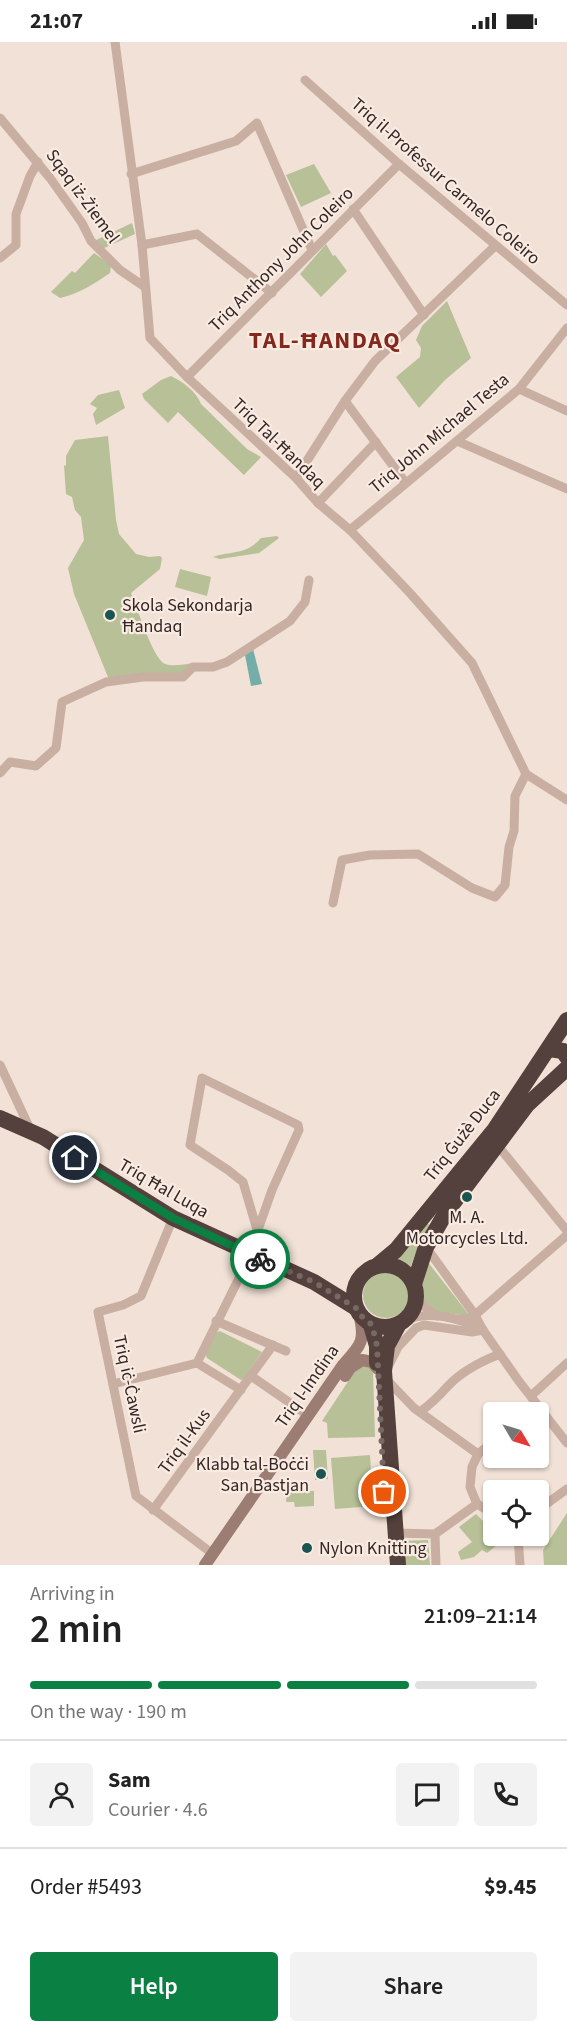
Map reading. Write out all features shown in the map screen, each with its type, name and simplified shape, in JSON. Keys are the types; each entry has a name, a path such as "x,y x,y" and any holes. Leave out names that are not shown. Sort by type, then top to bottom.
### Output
{"highway":[{"name":"Triq Ġużè Duca","path":"378,1265 396,1250 495,1129 567,1020"},
{"path":"567,1028 567,1035"},
{"path":"398,1565 393,1397 382,1373 387,1346 402,1322 411,1314 426,1247 445,1214 527,1105 566,1065 563,1051 549,1049"},
{"name":"Triq Ħal Luqa","path":"0,1118 31,1131 173,1218 250,1255 314,1282 362,1315"},
{"path":"388,1565 382,1373 377,1346 354,1299 354,1288 359,1278 370,1268 389,1265 408,1274 415,1291"},
{"name":"Triq Ħal Luqa","path":"314,1282 338,1284 359,1278"},
{"path":"362,1315 389,1328 402,1322"}],"main road":[{"name":"Triq l-Imdina","path":"213,1559 343,1365 361,1345 362,1315"},
{"name":"Triq l-Imdina","path":"205,1565 213,1559 350,1368 362,1360 368,1360 382,1373"}],"street":[{"name":"Triq Tal-Ħandaq","path":"115,42 142,245 150,338 187,378 296,478 318,503 351,530 472,663 526,774"},
{"name":"Triq il-Professur Carmelo Coleiro","path":"305,80 399,164 567,305"},
{"name":"Sqaq iż-Żiemel","path":"0,118 38,162 82,223 91,241 120,270 145,287"},
{"path":"131,174 236,141 257,123 312,250"},
{"path":"0,258 16,245 16,214 30,176 38,162"},
{"name":"Triq Anthony John Coleiro","path":"187,378 399,164"},
{"path":"353,209 424,315"},
{"path":"142,245 196,234 272,292"},
{"path":"296,478 345,400 375,361 495,246"},
{"name":"Triq John Michael Testa","path":"351,530 405,482 519,389 567,328"},
{"path":"519,389 567,411"},
{"path":"345,400 405,482"},
{"path":"457,441 567,489"},
{"path":"318,503 376,442"},
{"path":"0,773 10,762 36,766 56,748 62,702 106,682 143,677 183,677 194,667 213,667 227,662 290,621 305,602 309,580"},
{"path":"333,903 342,860 370,855 418,854 472,888 495,897 505,885 509,847 514,831 515,796 526,774 567,800"},
{"path":"0,1065 31,1131"},
{"path":"197,1363 250,1255 258,1233 272,1190 299,1130 298,1125 202,1078 190,1145 243,1182 258,1233"},
{"path":"402,1322 417,1315 468,1319 567,1233 503,1152 495,1146"},
{"name":"Triq iċ-Ċawsli","path":"173,1218 141,1296 123,1305 98,1312 136,1496 213,1559"},
{"path":"426,1247 536,1402"},
{"path":"415,1291 427,1309 438,1316"},
{"path":"456,1319 483,1330"},
{"path":"216,1321 286,1351"},
{"path":"382,1373 392,1361 398,1347 416,1328 424,1325 472,1332 483,1330"},
{"name":"Triq il-Kus","path":"153,1510 273,1345"},
{"path":"420,1412 438,1398 456,1379 480,1362 500,1354"},
{"path":"113,1384 197,1363 241,1390"},
{"path":"531,1396 567,1363"},
{"path":"251,1376 309,1416"},
{"path":"393,1397 420,1412 478,1454"},
{"path":"549,1419 566,1440"},
{"path":"483,1450 478,1454 472,1467 470,1487 477,1504 483,1508"},
{"path":"549,1502 567,1489"},
{"path":"396,1533 435,1534 477,1504"},
{"path":"435,1534 436,1565"},
{"path":"519,1546 520,1565"}],"green space":[{"path":"314,164 331,193 301,207 286,175"},
{"path":"132,223 135,234 102,249 94,241"},
{"path":"326,244 333,256 335,255 347,271 321,297 300,274"},
{"path":"94,253 111,265 110,273 86,288 67,296 60,298 51,292 72,271 75,273"},
{"path":"447,301 471,358 445,380 419,408 396,377 420,357 421,348 416,340 422,326"},
{"path":"171,376 192,391 201,404 247,449 261,457 244,475 178,412 168,423 144,399 142,394 161,380"},
{"path":"119,390 125,408 96,425 93,414 97,408 90,404 98,395"},
{"name":"Skola Sekondarja Ħandaq","path":"108,436 119,534 136,554 162,558 160,569 131,593 155,653 160,660 172,665 193,663 181,675 108,677 74,594 68,568 84,540 81,517 75,510 72,497 66,494 64,465 66,466 66,456 75,440"},
{"path":"277,536 279,538 259,553 220,559 213,557 250,548 261,538"},
{"path":"180,569 211,577 207,596 175,587"},
{"path":"426,1222 431,1226 410,1268 393,1260"},
{"path":"427,1261 470,1316 436,1312 423,1299 420,1284"},
{"path":"386,1272 402,1279 409,1295 402,1311 386,1318 370,1311 363,1295 370,1279"},
{"path":"220,1331 262,1352 241,1380 207,1358 205,1354 216,1333"},
{"path":"364,1364 370,1365 373,1371 375,1437 328,1438 327,1423 322,1421 357,1368"},
{"path":"313,1450 326,1450 328,1479 315,1480"},
{"path":"370,1455 373,1506 335,1509 331,1458"},
{"path":"292,1491 314,1491 314,1506 295,1507 294,1502 286,1502 287,1494"},
{"path":"567,1513 567,1565 544,1565 543,1550 546,1546 549,1546 549,1541"},
{"path":"476,1514 483,1521 483,1546 496,1546 487,1553 482,1550 474,1557 461,1560 458,1552 472,1542 459,1527"},
{"path":"428,1540 430,1565 402,1565 400,1541"}],"water":[{"path":"253,649 262,684 251,686 245,655"}],"way so far":[{"path":"260,1259 314,1282 356,1308 359,1314 372,1325 377,1346 384,1492"}],"place":[{"name":"Skola Sekondarja Ħandaq","path":"110,615"},
{"name":"M. A. Motorcycles Ltd.","path":"467,1197"},
{"name":"Klabb tal-Boċċi San Bastjan","path":"321,1474"},
{"name":"Nylon Knitting","path":"307,1548"}],"district":[{"name":"TAL-ĦANDAQ","path":"325,340"}],"route":[{"path":"75,1158 173,1218 260,1259"}]}
